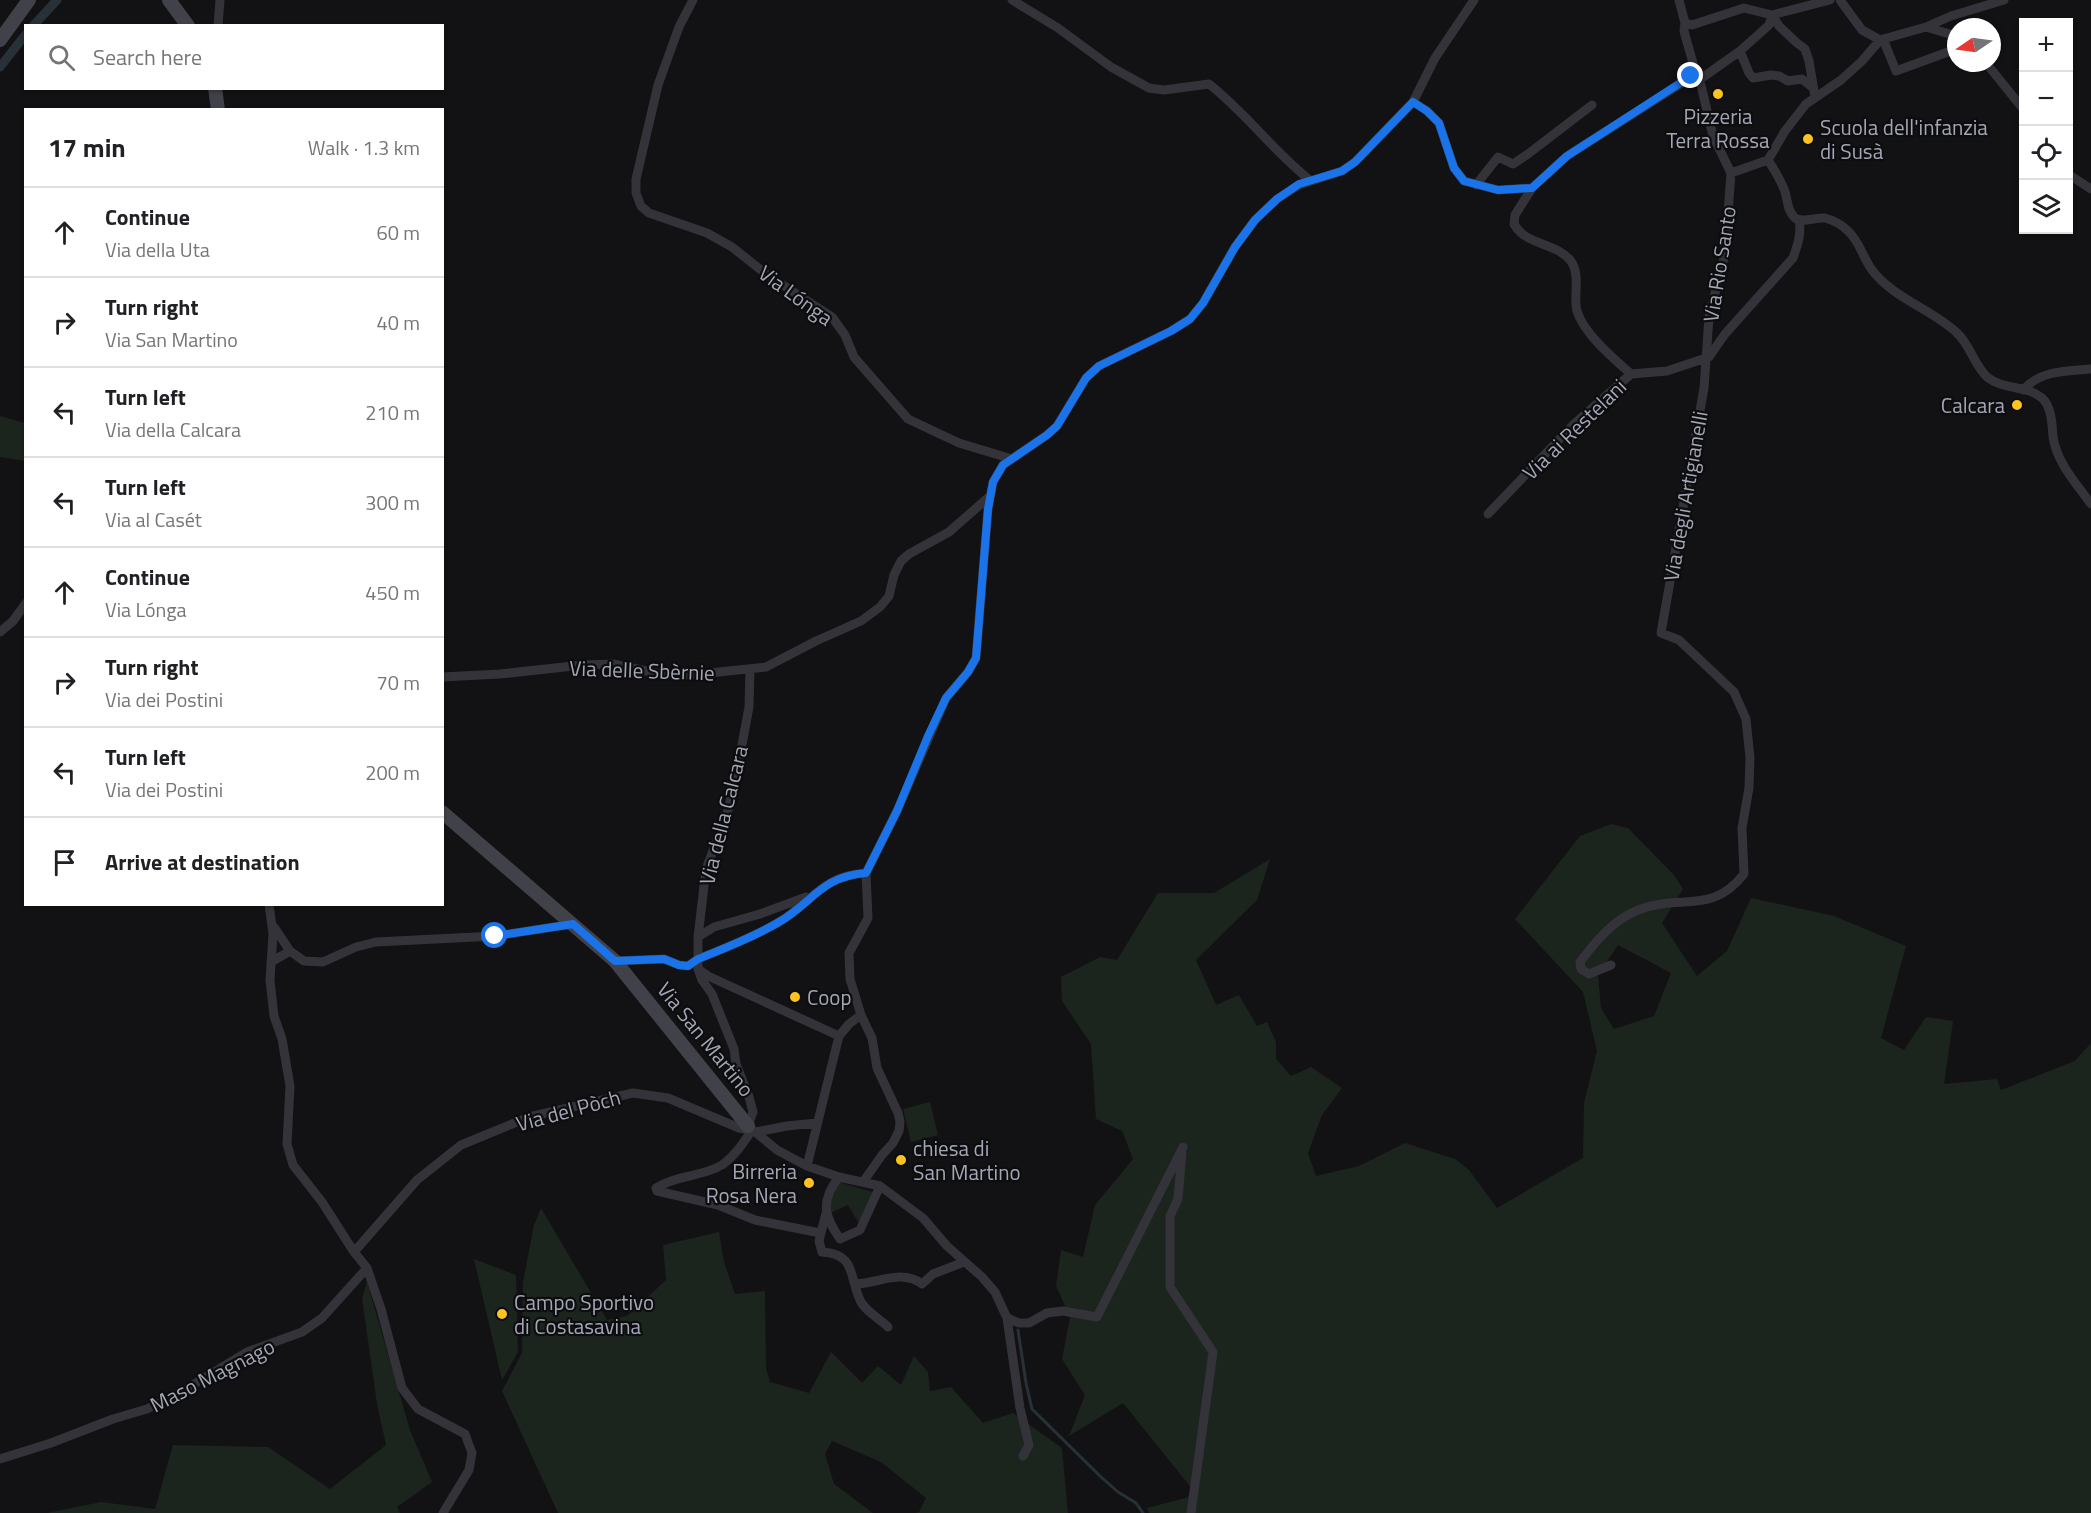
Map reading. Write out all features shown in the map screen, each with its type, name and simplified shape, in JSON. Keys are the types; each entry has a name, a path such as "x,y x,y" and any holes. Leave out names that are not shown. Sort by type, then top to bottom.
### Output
{"street":[{"path":"0,40 29,0"},
{"path":"170,0 187,24"},
{"path":"218,24 220,0"},
{"name":"Via Lónga","path":"693,0 658,85 636,179 636,193 641,206 649,213 707,232 832,317 844,335 854,357 908,419 959,443 1012,459"},
{"path":"1012,0 1058,28 1111,67 1149,88 1164,90 1209,84 1223,95 1290,164 1311,181"},
{"path":"863,1182 893,1143 899,1131 900,1122 877,1068 872,1038 861,1015 850,979 849,953 867,918 866,873 897,811 946,698 968,672 976,658 990,496 998,472 1003,465 1057,426 1086,378 1099,366 1171,331 1190,319 1203,303 1235,247 1255,220 1277,199 1299,184 1342,171 1355,162 1413,102 1435,58 1474,0"},
{"path":"1679,0 1685,23 1684,31 1713,136 1731,173 1768,160 1814,92 1841,80 1882,39 1926,27 1951,16 2004,0"},
{"path":"1685,23 1692,25 1744,8 1772,15 1830,0"},
{"path":"1840,0 1862,30 1882,39 1896,71 1947,52"},
{"path":"1631,374 1610,356 1583,324 1577,311 1577,279 1572,263 1559,251 1530,239 1517,229 1514,224 1515,215 1532,188 1567,156 1740,51 1769,25 1772,15"},
{"path":"1772,15 1785,32 1805,49 1814,92"},
{"path":"1926,27 1947,33"},
{"path":"1740,51 1753,78 1779,75 1788,81 1802,80 1814,92"},
{"path":"1993,72 2019,104"},
{"path":"215,90 218,108"},
{"path":"1413,102 1439,123 1454,168 1464,181 1498,190 1532,188"},
{"path":"1476,185 1498,157 1513,164 1592,105"},
{"path":"1768,160 1778,175 1786,195 1788,209 1795,219 1825,218 1849,231 1861,248 1871,270 1888,286 1957,332 1987,376 2006,387 2023,390 2041,398 2050,416 2057,453 2091,504"},
{"name":"Via Rio Santo","path":"1706,358 1709,317 1725,254 1731,173"},
{"path":"2073,177 2091,189"},
{"path":"1706,358 1713,354 1725,334 1793,258 1798,245 1799,220"},
{"name":"Via ai Restelani","path":"1488,514 1574,425 1631,374 1667,371 1706,358"},
{"name":"Via degli Artigianelli","path":"1611,965 1589,974 1581,969 1580,962 1599,938 1621,918 1655,905 1718,897 1734,887 1744,874 1742,828 1749,788 1750,758 1746,718 1734,692 1680,640 1661,633 1704,388 1706,358"},
{"path":"2023,390 2035,378 2059,371 2091,369"},
{"name":"Via delle Sbèrnie","path":"444,677 500,674 583,664 613,664 661,674 766,668 807,645 861,621 880,607 889,596 894,575 901,561 909,554 949,532 990,496"},
{"path":"0,632 14,621 24,606"},
{"name":"Via della Calcara","path":"750,670 749,706 736,777 727,814 706,869 698,938 698,964 702,980 712,994 734,1049 736,1064 753,1112 752,1129"},
{"name":"Via San Martino","path":"444,814 615,961 752,1129 777,1150 807,1166 880,1186"},
{"path":"615,961 664,959 679,965 698,964 780,922 814,894 839,878 866,873"},
{"path":"698,938 714,927 760,914 814,894"},
{"path":"269,906 273,926 270,980 274,1016 282,1039 290,1086 287,1144 293,1165 322,1202 367,1268 381,1309 402,1388 418,1409 465,1434 472,1453 469,1470 443,1513"},
{"path":"273,926 290,951 304,961 323,962 356,947 376,942 495,936 573,924"},
{"path":"272,962 290,951"},
{"path":"698,964 708,976 839,1036"},
{"path":"807,1166 839,1036 861,1015"},
{"name":"Via del Pòch","path":"354,1252 417,1180 461,1145 529,1117 633,1094 669,1098 739,1128 752,1129"},
{"path":"817,1123 752,1129 740,1148 723,1164 709,1171 667,1181 656,1188 657,1191 718,1205 755,1220 820,1233"},
{"path":"1007,1318 1018,1323 1029,1323 1047,1313 1063,1311 1097,1317 1183,1147 1178,1199 1170,1216 1170,1287 1213,1352 1191,1513"},
{"path":"839,1176 830,1188 820,1233 819,1241 822,1252 834,1253 843,1258 851,1270 860,1302 888,1327"},
{"path":"826,1213 829,1223 840,1239 860,1230 880,1186 923,1218 947,1246 982,1277 995,1292 1007,1318 1020,1408 1029,1445 1023,1456"},
{"path":"856,1284 912,1276 922,1284 933,1274 963,1262"},
{"name":"Maso Magnago","path":"0,1459 147,1409 181,1392 247,1352 302,1332 322,1318 367,1268"}],"shaded area":[{"path":"0,416 24,423 24,461 0,457"},
{"path":"1611,824 1628,828 1674,875 1683,889 1662,923 1697,976 1727,951 1751,898 1834,916 1906,946 1881,1038 1904,1050 1926,1017 1953,1021 1944,1084 1997,1079 2001,1090 2075,1061 2091,1043 2091,1513 1149,1513 1147,1508 1197,1495 1123,1403 1069,1436 1085,1395 1062,1359 1070,1317 1056,1286 1061,1250 1083,1257 1095,1205 1133,1159 1122,1131 1096,1119 1091,1044 1062,1001 1061,977 1100,957 1117,960 1158,893 1214,893 1270,859 1257,900 1196,960 1216,1005 1239,995 1257,1026 1267,1022 1276,1042 1276,1059 1291,1076 1311,1067 1342,1088 1322,1115 1308,1153 1316,1176 1359,1166 1405,1143 1455,1159 1469,1170 1497,1208 1583,1158 1584,1103 1597,1051 1583,992 1515,919 1580,836","holes":["1618,945 1671,973 1654,1016 1614,1029 1601,1008 1598,975"]},
{"path":"930,1102 938,1135 911,1142 903,1109"},
{"path":"835,1181 876,1193 860,1225 848,1205 828,1214"},
{"path":"541,1208 607,1320 627,1316 666,1280 663,1245 719,1232 724,1262 735,1294 765,1291 766,1368 770,1382 809,1393 831,1352 862,1383 878,1366 901,1385 914,1356 928,1372 930,1391 951,1387 983,1423 1013,1413 1062,1448 1068,1513 916,1513 919,1512 926,1498 881,1462 832,1441 825,1454 834,1484 873,1513 558,1513 502,1391 522,1353 523,1282 534,1225"},
{"name":"Campo Sportivo di Costasavina","path":"474,1259 516,1275 518,1352 502,1380"},
{"path":"367,1282 410,1430 432,1482 397,1507 400,1513 47,1513 101,1502 155,1509 173,1445 268,1447 330,1489 386,1445 377,1404 362,1298"}],"waterway":[{"path":"35,24 57,0"},
{"path":"0,67 24,37"},
{"path":"1018,1330 1032,1409 1100,1476 1118,1492 1136,1503 1143,1513"}],"place":[{"name":"Pizzeria Terra Rossa","path":"1718,94"},
{"name":"Scuola dell'infanzia di Susà","path":"1808,139"},
{"name":"Calcara","path":"2017,405"},
{"name":"Coop","path":"795,997"},
{"name":"chiesa di San Martino","path":"901,1160"},
{"name":"Birreria Rosa Nera","path":"809,1183"},
{"name":"Campo Sportivo di Costasavina","path":"502,1314"}],"route":[{"path":"495,936 573,924 615,961 664,959 688,966 698,959 780,922 827,884 853,874 866,873 897,811 946,698 968,672 976,658 988,509 993,482 1003,465 1057,426 1086,378 1099,366 1171,331 1190,319 1203,303 1235,247 1255,220 1277,199 1299,184 1342,171 1355,162 1413,102 1439,123 1448,144 1454,168 1464,181 1498,190 1532,188 1567,156 1691,76"}]}
